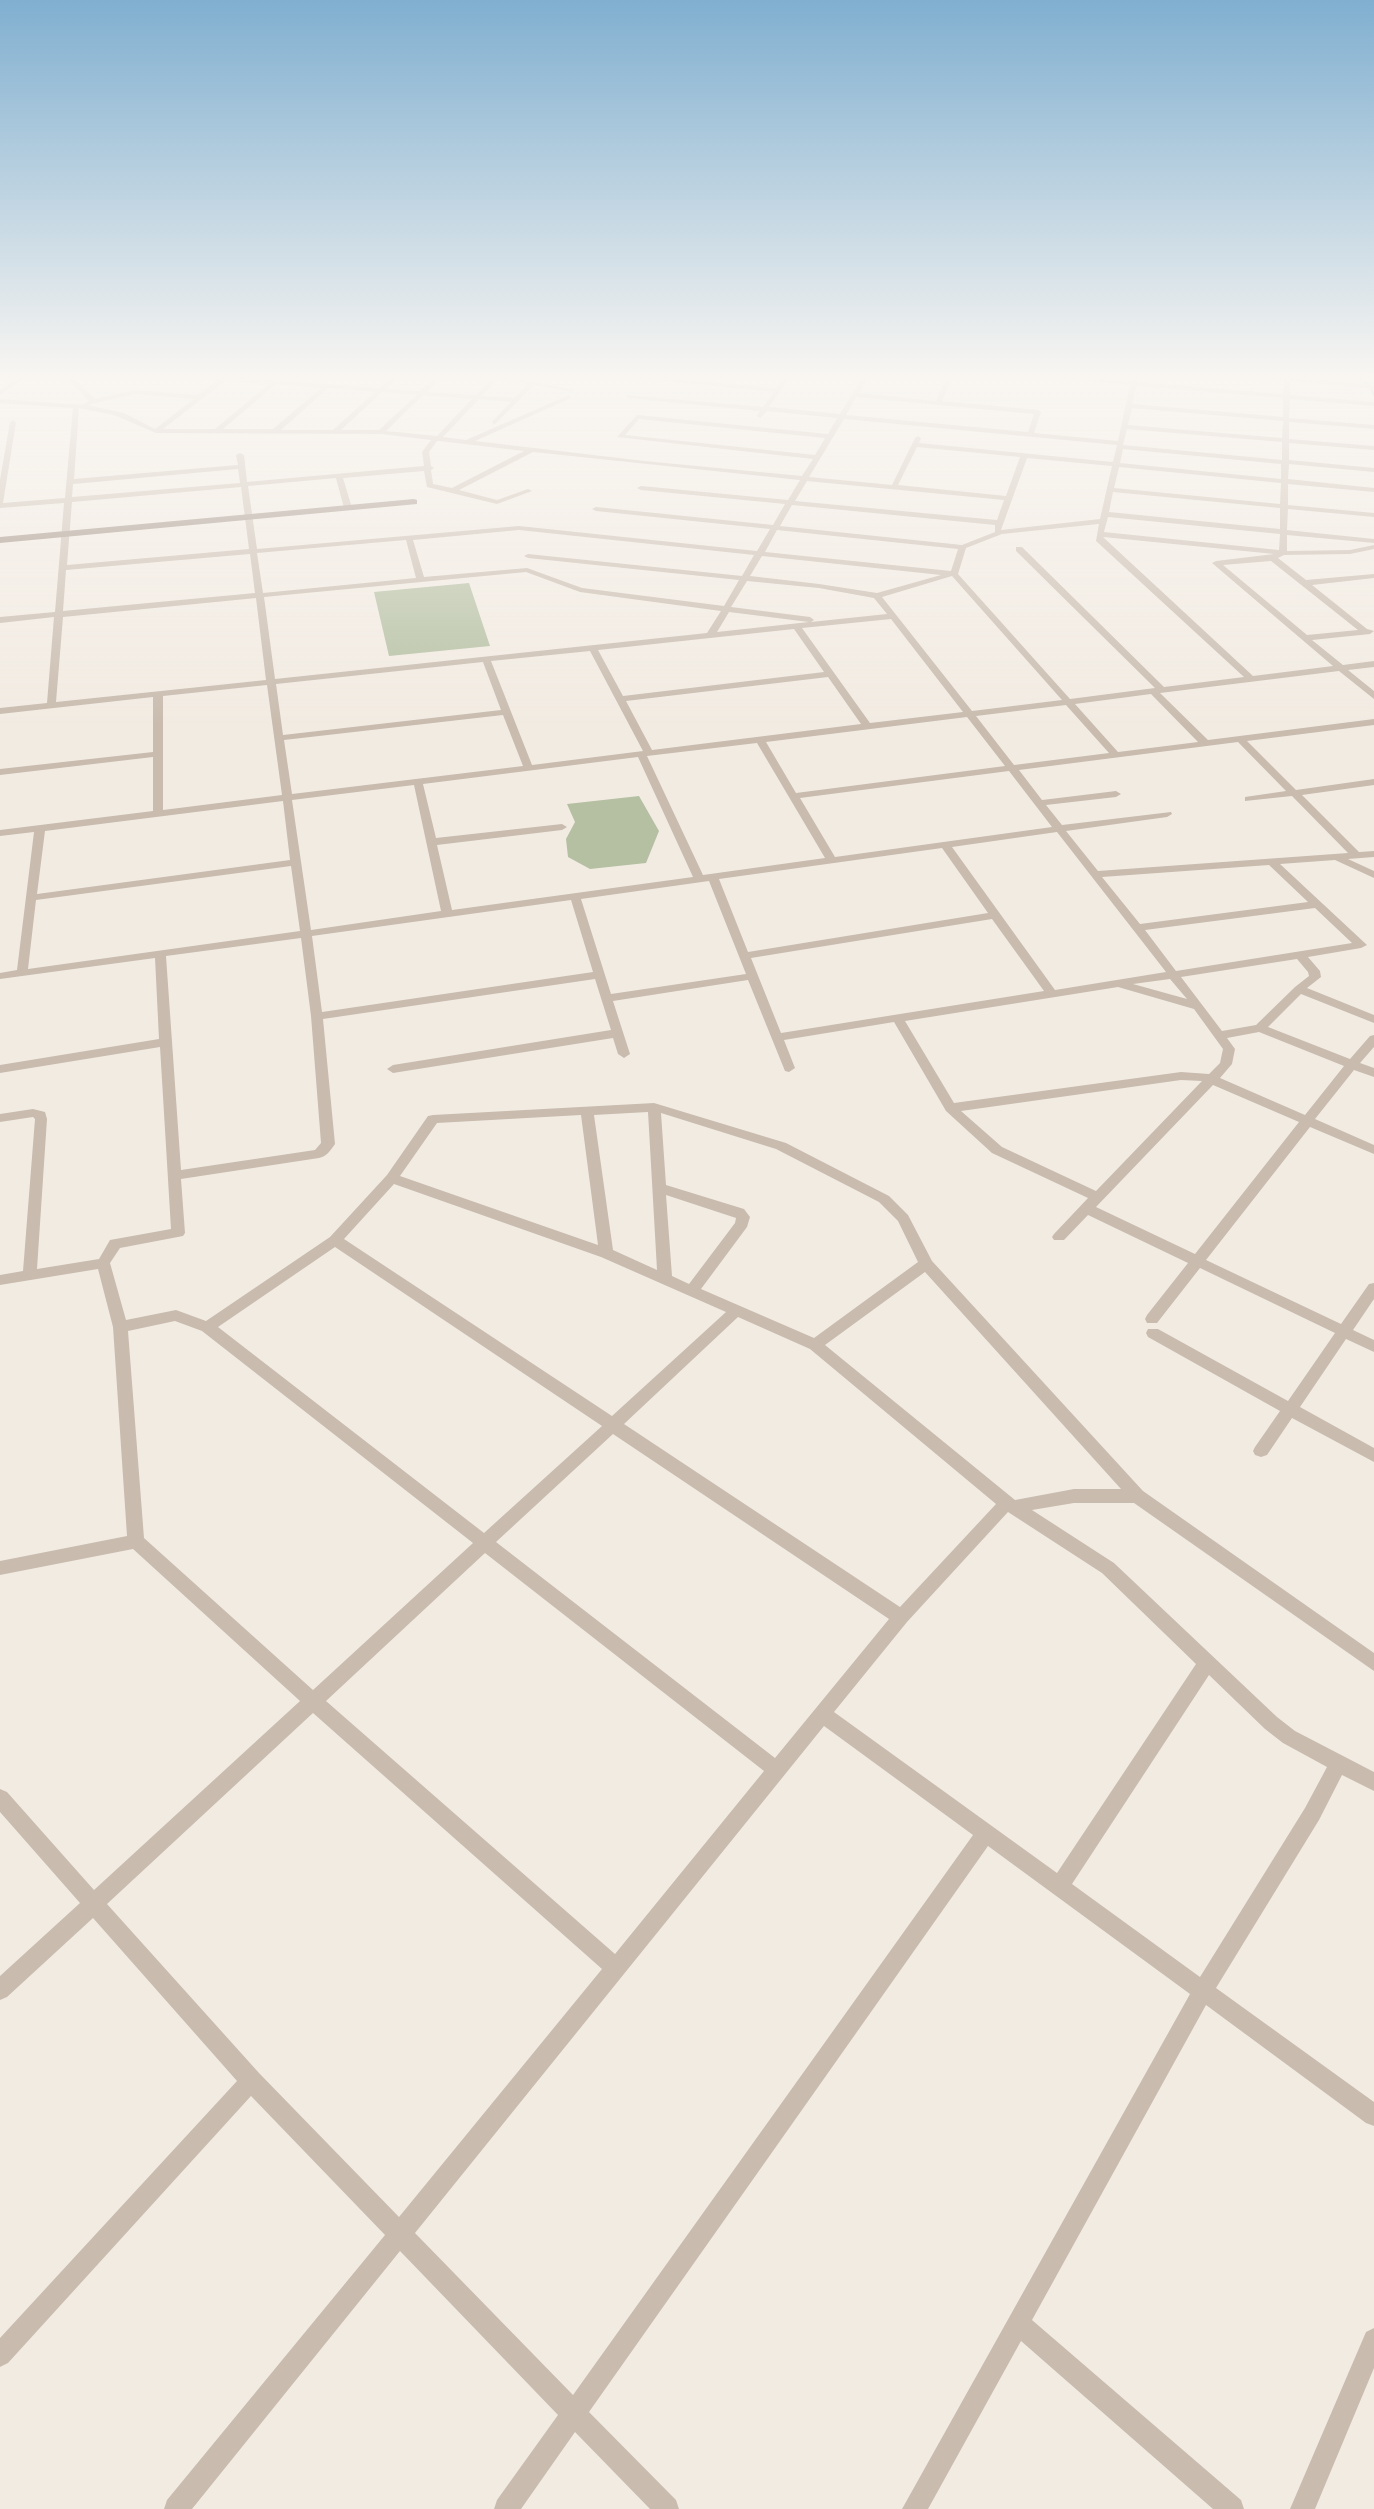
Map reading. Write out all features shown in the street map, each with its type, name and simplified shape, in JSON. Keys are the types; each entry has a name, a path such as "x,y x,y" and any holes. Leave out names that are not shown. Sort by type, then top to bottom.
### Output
{"street":[{"path":"51,706 68,491"},
{"path":"0,504 166,491"},
{"path":"174,1175 320,1154 328,1144 317,1016 245,491"},
{"path":"343,491 348,508"},
{"path":"452,491 497,502 528,491"},
{"path":"674,491 999,523"},
{"path":"710,636 797,491"},
{"path":"933,491 1008,499"},
{"path":"995,534 1011,491"},
{"path":"1110,491 1099,539 1251,679"},
{"path":"1122,491 1374,515"},
{"path":"1283,553 1284,491"},
{"path":"0,540 414,502"},
{"path":"596,509 963,547 995,534 1104,517 1374,541"},
{"path":"1100,534 1283,553 1350,552 1374,547"},
{"path":"62,568 409,538 760,553 954,574 1116,755"},
{"path":"409,538 421,580"},
{"path":"524,542 745,578 877,596 954,574"},
{"path":"524,542 527,570"},
{"path":"954,574 963,547"},
{"path":"1019,549 1206,744"},
{"path":"1283,553 1273,558 1216,563 1374,696"},
{"path":"1273,558 1369,631"},
{"path":"0,620 527,570 580,590 807,619 817,624"},
{"path":"1304,583 1374,576"},
{"path":"877,596 1229,1049 1226,1064 1209,1078 1059,1237"},
{"path":"0,711 894,616"},
{"path":"796,626 868,727"},
{"path":"1305,638 1369,631"},
{"path":"593,648 620,699 699,879"},
{"path":"486,660 529,768"},
{"path":"0,833 1374,664"},
{"path":"620,699 830,674"},
{"path":"158,694 159,814"},
{"path":"279,738 507,712"},
{"path":"793,796 1374,722"},
{"path":"1240,739 1357,856"},
{"path":"760,740 832,861"},
{"path":"0,772 157,754"},
{"path":"418,782 447,914"},
{"path":"1249,799 1374,782"},
{"path":"1040,803 1116,794"},
{"path":"0,976 1167,814"},
{"path":"432,842 562,827"},
{"path":"22,973 40,828"},
{"path":"945,845 1052,994"},
{"path":"1095,874 1374,855"},
{"path":"1339,858 1374,875"},
{"path":"778,1037 1362,945 1271,861"},
{"path":"30,898 296,862"},
{"path":"713,877 789,1068"},
{"path":"575,896 624,1054"},
{"path":"1137,929 1317,904"},
{"path":"744,956 994,915"},
{"path":"160,954 178,1233 115,1244 103,1263 120,1327 136,1541 313,1701 617,1968"},
{"path":"1260,1028 1315,977 1314,971 1299,954"},
{"path":"317,1016 600,975"},
{"path":"607,998 753,976"},
{"path":"1116,983 1198,1006"},
{"path":"1299,989 1374,1019"},
{"path":"897,1018 950,1108 997,1150 1195,1261 1374,1346"},
{"path":"1220,1035 1260,1028 1374,1073"},
{"path":"393,1069 618,1033"},
{"path":"1374,1039 1195,1261 1152,1326 1289,1410 1374,1456"},
{"path":"0,1069 166,1042"},
{"path":"950,1108 1181,1076 1209,1078 1374,1150"},
{"path":"654,1107 665,1277"},
{"path":"207,1326 335,1240 391,1178 433,1119 654,1107 781,1146 884,1199 903,1218 926,1264 1138,1496 1374,1663"},
{"path":"587,1111 606,1253"},
{"path":"0,1118 33,1113 40,1115 41,1119 30,1274"},
{"path":"391,1178 606,1253 816,1345 1010,1505 1108,1568 1209,1661 1244,1699 1271,1723 1289,1737 1374,1782"},
{"path":"659,1188 738,1212 743,1217 742,1224 692,1290"},
{"path":"335,1240 901,1617"},
{"path":"0,1280 103,1263"},
{"path":"816,1345 926,1264"},
{"path":"1261,1451 1374,1288"},
{"path":"0,1990 736,1311"},
{"path":"120,1327 176,1315 207,1326 777,1770"},
{"path":"176,2509 901,1617 1010,1505 1074,1496 1138,1496"},
{"path":"0,1568 136,1541"},
{"path":"1059,1886 1209,1661"},
{"path":"822,1714 1374,2115"},
{"path":"914,2509 1203,1991 1312,1814 1339,1763"},
{"path":"0,1798 251,2081 667,2509"},
{"path":"506,2509 986,1833"},
{"path":"0,2355 251,2081"},
{"path":"1018,2323 1232,2509"},
{"path":"1302,2509 1374,2340"}],"green space":[{"path":"469,583 490,646 389,656 374,592"},
{"path":"639,796 659,831 646,863 590,869 568,857 566,839 575,822 567,804"}]}
